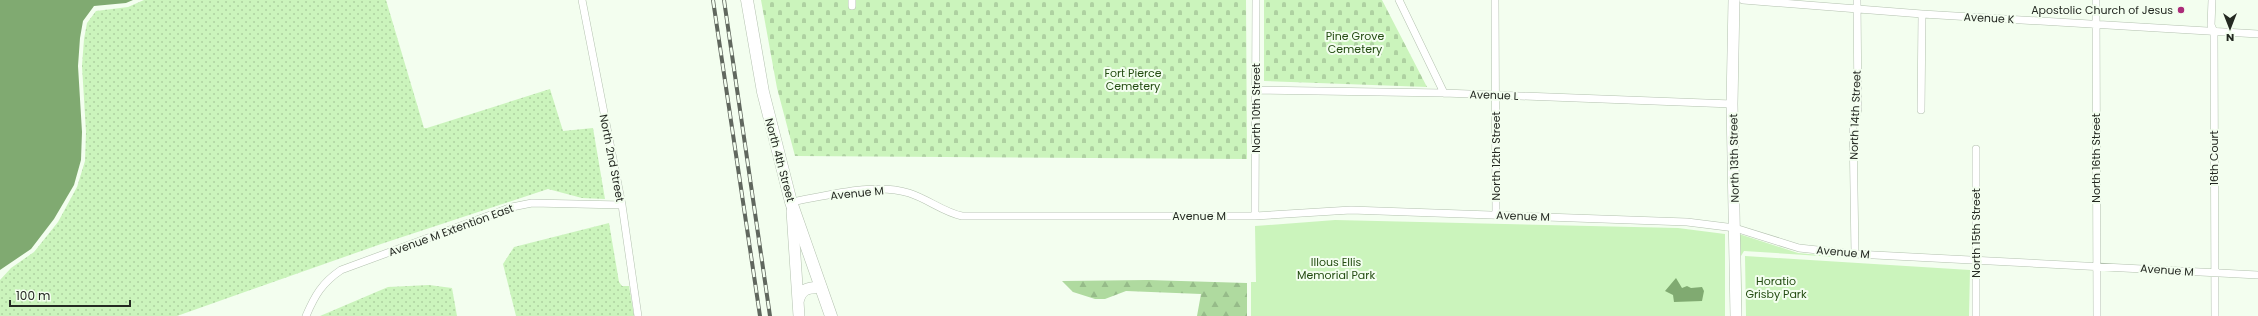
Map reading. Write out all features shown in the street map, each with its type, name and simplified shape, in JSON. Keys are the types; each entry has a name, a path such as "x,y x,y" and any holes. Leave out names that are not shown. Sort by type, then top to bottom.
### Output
{"main road":[{"name":"North 4th Street","path":"746,0 763,92 791,202 831,316"}],"street":[{"name":"North 2nd Street","path":"582,0 622,205 638,316"},
{"name":"North 10th Street","path":"1255,216 1256,0"},
{"path":"1399,0 1444,93"},
{"name":"North 12th Street","path":"1495,0 1496,215"},
{"name":"North 13th Street","path":"1734,0 1732,104 1736,316"},
{"name":"Avenue K","path":"1743,0 1922,14 2258,34"},
{"name":"North 14th Street","path":"1855,254 1853,126 1858,109 1857,0"},
{"name":"North 16th Street","path":"2096,0 2097,316"},
{"name":"16th Court","path":"2212,0 2212,25 2214,32 2215,316"},
{"path":"1921,110 1922,14"},
{"name":"Avenue L","path":"1256,90 1444,93 1732,104"},
{"name":"North 15th Street","path":"1976,149 1976,316"},
{"name":"Avenue M","path":"791,202 840,193 892,189 930,201 948,213 962,216 1255,216 1347,210 1687,222 1735,228 1799,248 1855,254 2097,265 2258,275"},
{"path":"791,202 799,316"},
{"name":"Avenue M Extention East","path":"306,316 313,300 326,281 341,270 512,207 532,203 622,205"},
{"path":"798,302 802,291 806,288 821,287"}],"green space":[{"path":"144,0 386,0 424,128 550,89 563,131 593,128 605,199 582,198 548,189 381,244 177,316 0,316 0,280 11,268 34,252 58,222 77,187 85,161 86,132 82,66 87,23 96,11 128,7"},
{"name":"Fort Pierce Cemetery","path":"761,0 1246,0 1247,159 795,156 777,88"},
{"name":"Pine Grove Cemetery","path":"1264,0 1382,0 1427,87 1264,81"},
{"name":"Illous Ellis Memorial Park","path":"1335,220 1678,228 1725,234 1725,316 1251,316 1251,282 1256,282 1255,226"},
{"path":"609,223 619,282 622,286 629,286 634,316 516,316 503,264 514,247"},
{"path":"1739,234 1798,253 1851,258 1744,251 1741,256 1742,316 1740,316"},
{"name":"Horatio Grisby Park","path":"1745,256 1970,270 1969,316 1746,316"},
{"path":"1148,280 1247,283 1247,316 1197,316 1201,294 1126,291 1105,299 1095,299 1073,292 1062,281"},
{"path":"429,285 452,288 457,316 320,316 388,287"}],"shaded area":[{"path":"0,0 133,0 126,3 94,6 83,21 78,66 82,132 81,160 74,185 54,219 31,249 0,270"},
{"path":"1676,278 1682,288 1687,286 1691,288 1702,287 1704,291 1702,301 1674,302 1673,295 1665,291"}],"railway":[{"path":"713,0 760,316"},
{"path":"724,0 770,316"}],"place":[{"name":"Apostolic Church of Jesus","path":"2181,10"}]}
